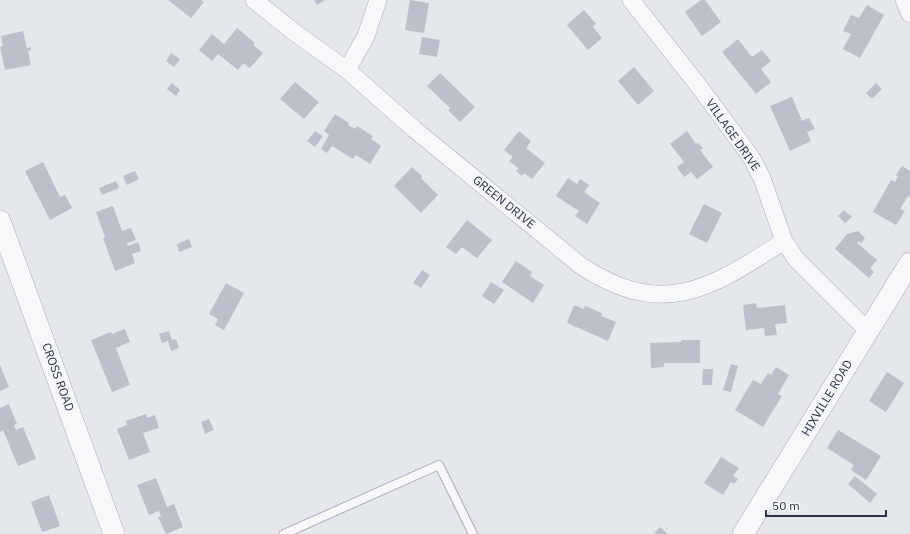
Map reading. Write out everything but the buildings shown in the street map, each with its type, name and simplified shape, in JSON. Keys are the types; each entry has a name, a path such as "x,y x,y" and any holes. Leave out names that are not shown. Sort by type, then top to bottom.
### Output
{"street":[{"name":"GREEN DRIVE","path":"254,0 294,32 347,70 414,129 580,265 594,274 623,288 638,292 667,294 681,293 697,289 747,266 784,241"},
{"path":"347,70 366,36 378,0"},
{"name":"VILLAGE DRIVE","path":"631,0 701,89 751,157 762,178 784,241 796,260 868,331"},
{"path":"904,0 910,14"},
{"name":"CROSS ROAD","path":"0,221 114,534"},
{"name":"HIXVILLE ROAD","path":"743,534 910,262"}],"lane":[{"path":"284,534 439,465 473,534"}]}
